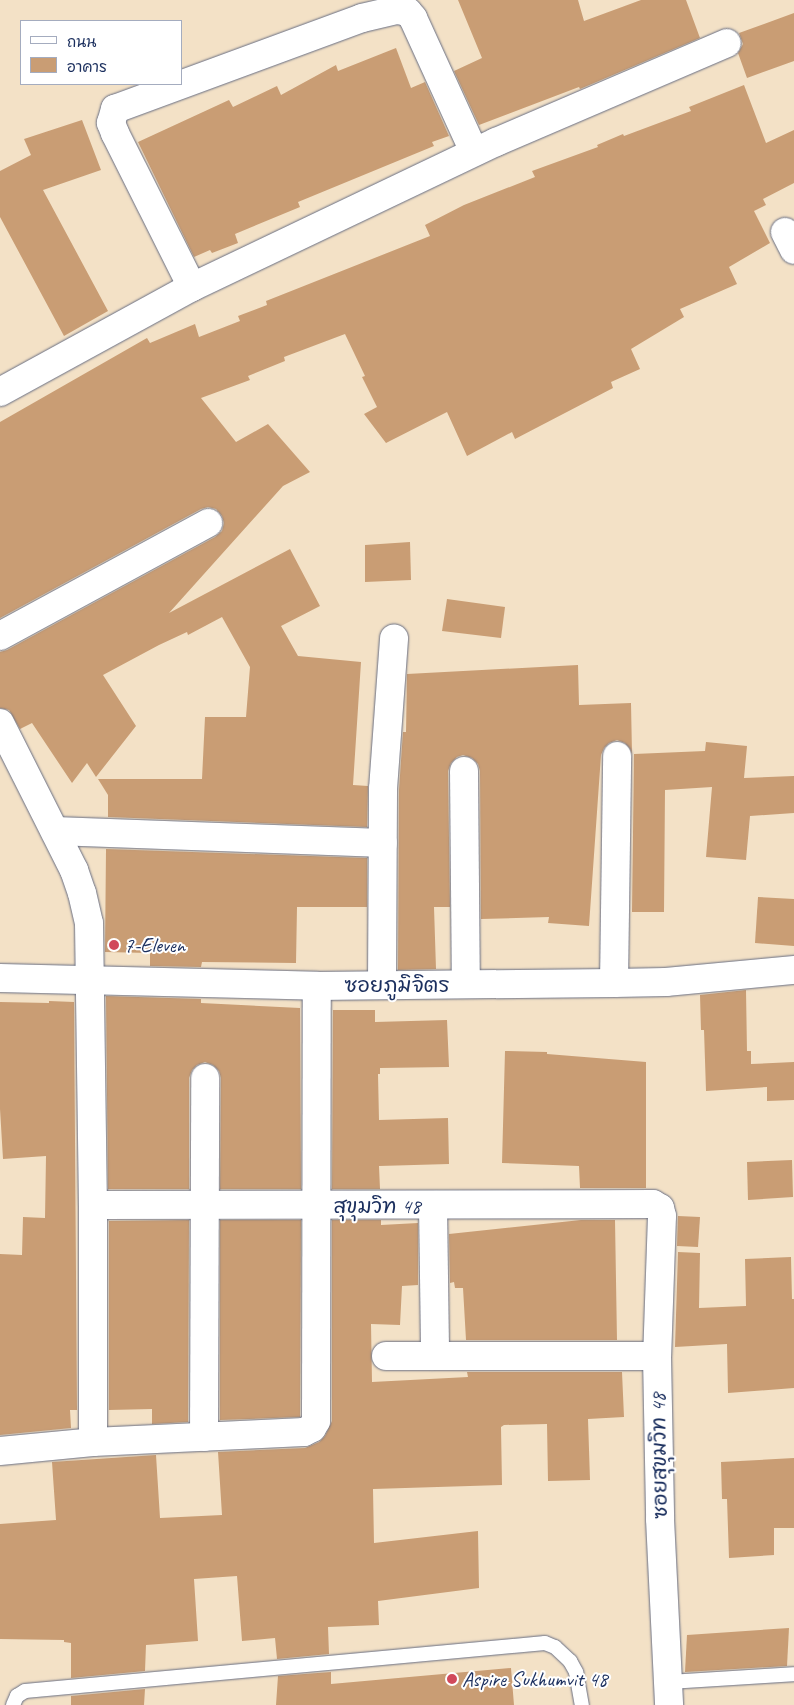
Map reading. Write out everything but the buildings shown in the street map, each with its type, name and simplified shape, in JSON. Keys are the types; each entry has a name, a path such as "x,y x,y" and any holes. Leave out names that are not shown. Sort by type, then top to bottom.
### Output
{"street":[{"path":"182,84 362,18 398,10 408,12 413,18 474,152"},
{"path":"0,392 192,287 474,152 727,43"},
{"path":"180,85 115,109 111,123 192,287"},
{"path":"0,636 208,523"},
{"path":"382,985 385,747 394,638"},
{"path":"0,723 55,831 82,892 89,923 93,1205 93,1442"},
{"path":"614,983 617,756"},
{"path":"464,771 466,984"},
{"path":"55,831 383,843"},
{"name":"ซอยภูมิจิตร","path":"0,978 317,986 666,982 794,970"},
{"path":"0,1452 93,1442 304,1432 312,1428 316,1421 318,1206 317,986"},
{"path":"204,1437 205,1078"},
{"name":"สุขุมวิท 48","path":"93,1205 653,1204 660,1208"},
{"path":"433,1205 436,1356"},
{"name":"ซอยสุขุมวิท 48","path":"660,1208 662,1216 657,1356 660,1519 668,1693"},
{"path":"386,1356 657,1356"}],"lane":[{"path":"13,1705 17,1696 25,1692 545,1643 555,1647 570,1661 576,1672 582,1705"},
{"path":"668,1693 794,1674"}],"place":[{"name":"7-Eleven","path":"114,945"},
{"name":"Aspire Sukhumvit 48","path":"452,1679"}]}
